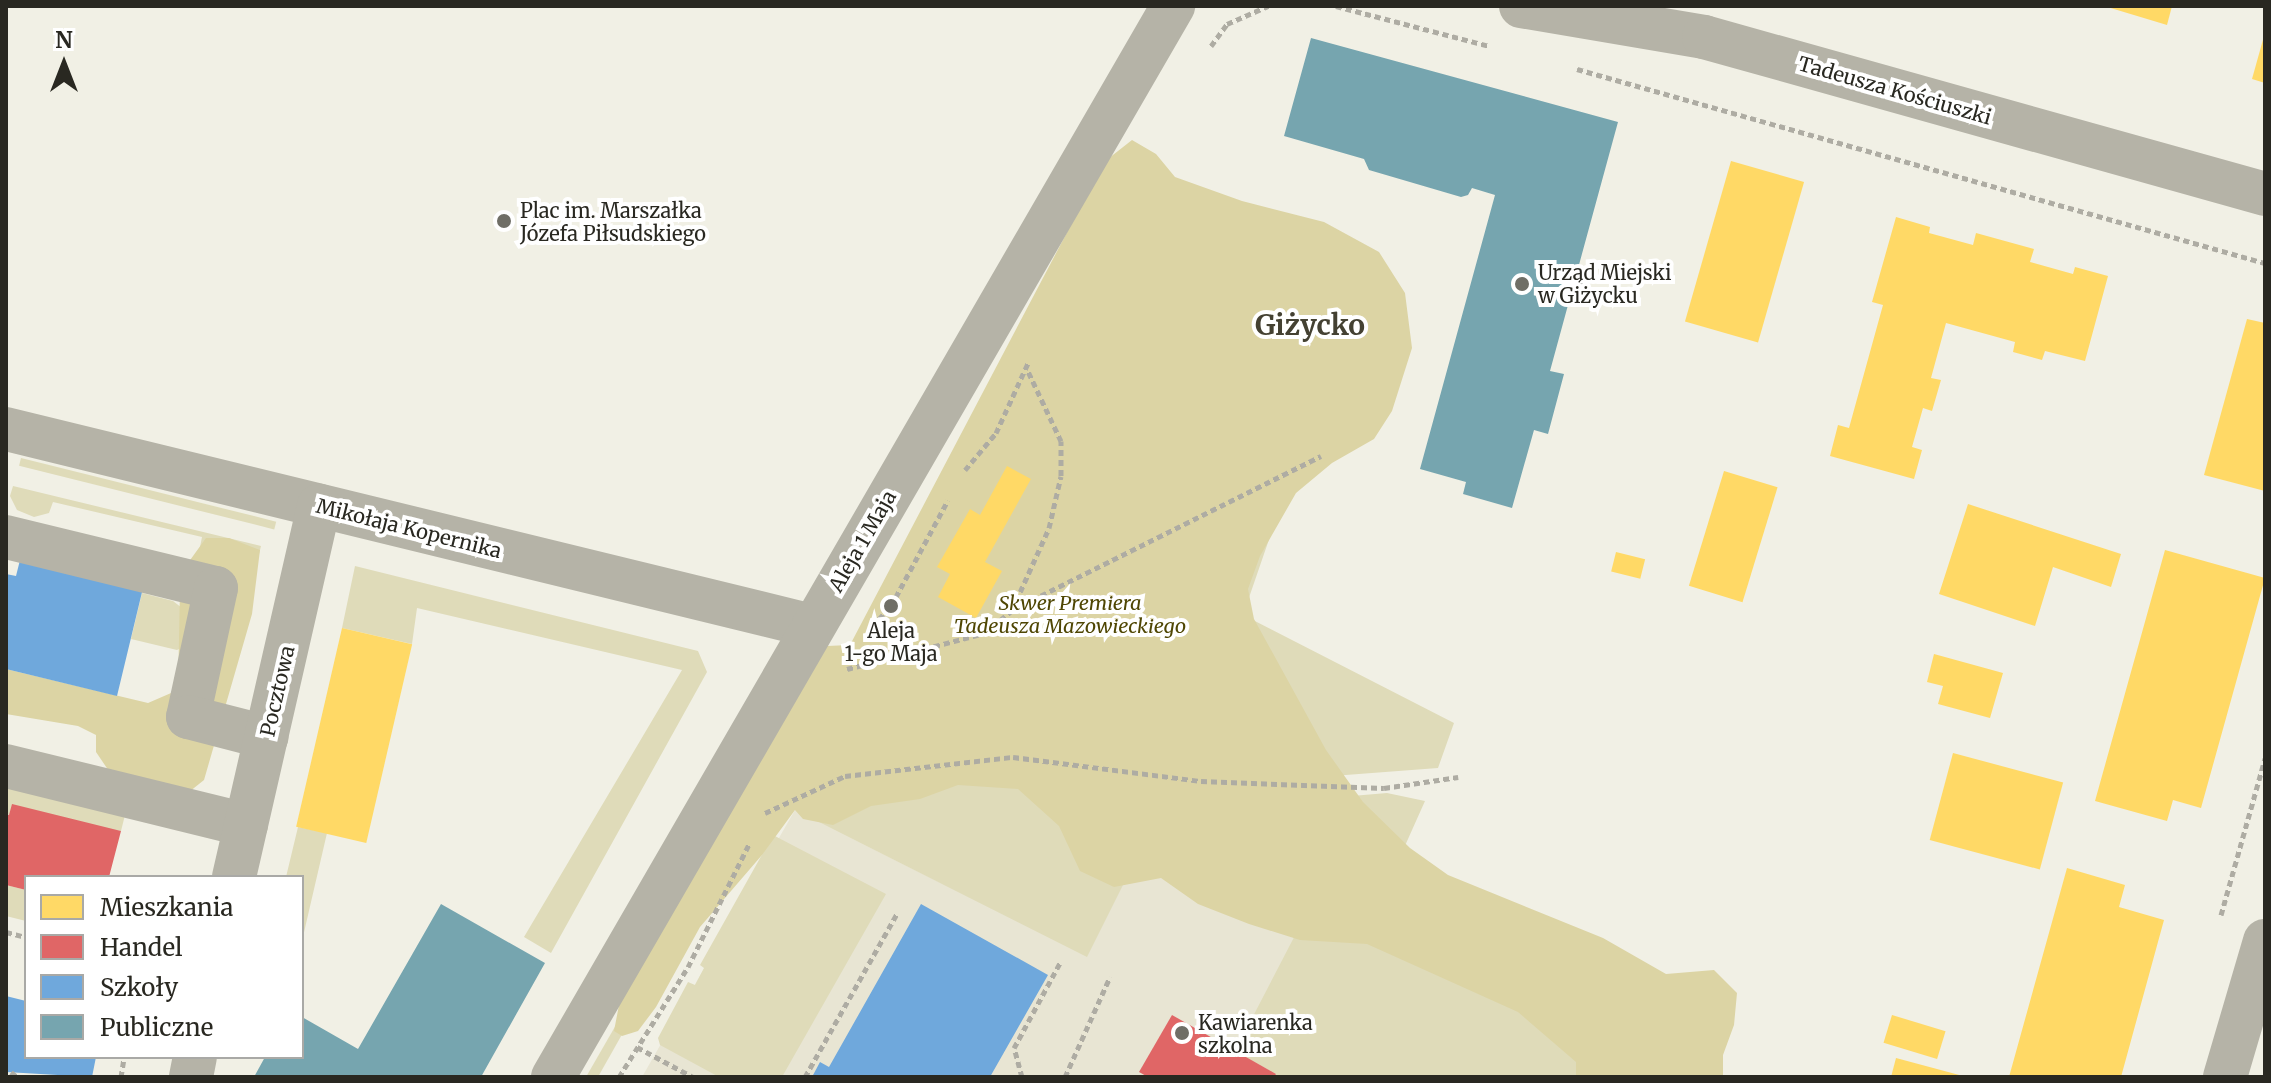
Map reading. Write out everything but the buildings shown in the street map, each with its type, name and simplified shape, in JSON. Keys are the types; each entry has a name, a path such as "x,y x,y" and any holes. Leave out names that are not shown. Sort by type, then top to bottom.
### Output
{"street":[{"name":"Aleja 1 Maja","path":"553,1077 1173,6"},
{"name":"Tadeusza Kościuszki","path":"1521,6 1683,18 2265,194"},
{"name":"Mikołaja Kopernika","path":"6,430 812,626"},
{"name":"Pocztowa","path":"234,875 319,506"},
{"path":"6,537 216,588 188,717 266,737"},
{"path":"6,766 246,825"},
{"path":"2225,1077 2265,941"}],"path":[{"path":"1204,55 1227,24 1268,6"},
{"path":"1336,6 1505,50"},
{"path":"1566,66 1709,103 2265,263"},
{"path":"957,484 996,433 1026,366 1041,405 1061,441 1061,476 1049,528 1012,610"},
{"path":"845,669 985,633 1012,610 1053,593 1321,456"},
{"path":"871,628 891,606 950,497"},
{"path":"757,827 764,813 845,776 1013,757 1139,774 1244,783 1384,788 1458,777"},
{"path":"619,1077 688,967 751,841"},
{"path":"805,1077 898,912"},
{"path":"1022,1077 1014,1048 1060,963"},
{"path":"1065,1077 1110,977"},
{"path":"637,1047 693,1077"},
{"path":"11,1072 17,1077"}],"shaded area":[{"path":"995,778 1608,1077 642,1077 795,810 941,883"}],"green space":[{"name":"Skwer Premiera Tadeusza Mazowieckiego","path":"1132,140 1156,154 1175,177 1242,201 1324,222 1379,252 1405,293 1412,348 1392,411 1374,439 1332,463 1296,493 1260,556 1248,589 1254,619 1326,750 1363,802 1410,848 1448,875 1603,938 1666,974 1714,970 1737,993 1734,1025 1723,1055 1723,1077 1576,1077 1576,1062 1518,1012 1367,944 1300,940 1249,924 1198,904 1161,878 1114,887 1080,871 1059,826 1018,789 958,785 920,799 871,806 833,825 803,819 795,810 762,855 700,927 656,1007 638,1031 622,1036 614,1031 619,1005 827,646 850,645 1104,162"},
{"path":"21,458 276,522 274,529 19,466"},
{"path":"13,486 261,546 220,713 198,557 202,537 53,502 49,513 34,517 17,510 10,496"},
{"path":"1287,487 1243,615 1454,723 1438,768 1306,778 1305,800 1387,793 1425,801 1391,877 1608,1077 1274,1077 1276,1074 1235,1051 1304,918 1143,845 1087,957 795,810 853,685"},
{"path":"206,538 229,538 260,550 252,614 204,780 184,796 117,783 96,752 96,735 78,726 6,714 6,669 148,703 178,690 180,587 188,563"},
{"path":"355,566 698,651 707,672 551,953 524,937 682,670 417,608 412,644 342,628"},
{"path":"142,593 173,601 186,611 185,646 177,650 131,639"},
{"path":"6,781 127,807 121,831 6,814"},
{"path":"298,827 327,833 304,932 304,875 286,875"},
{"path":"738,829 598,1077 586,1077 726,834"},
{"path":"773,835 886,894 782,1077 719,1077 660,1045 658,1038 688,982 695,985 704,968 700,965"},
{"path":"6,885 24,890 24,920 6,916"}],"place":[{"name":"Plac im. Marszałka Józefa Piłsudskiego","path":"504,221"},
{"name":"Urząd Miejski w Giżycku","path":"1522,284"},
{"name":"Aleja 1-go Maja","path":"891,606"},
{"name":"Kawiarenka szkolna","path":"1182,1033"}],"district":[{"name":"Giżycko","path":"1310,325"}]}
